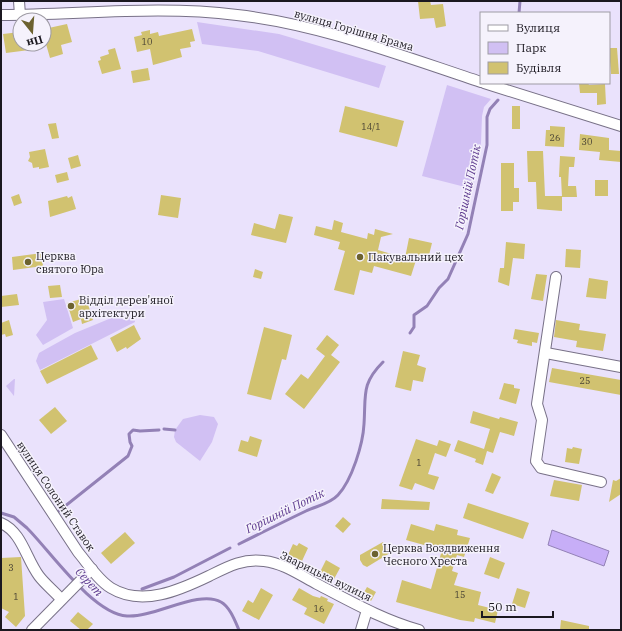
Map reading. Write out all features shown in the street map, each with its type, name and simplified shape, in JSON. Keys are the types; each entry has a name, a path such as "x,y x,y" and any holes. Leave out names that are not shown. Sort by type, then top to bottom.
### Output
{"street":[{"path":"19,1 20,12"},
{"name":"вулиця Горішня Брама","path":"52,14 170,11 257,17 294,25 368,46 480,82"},
{"name":"вулиця Горішня Брама","path":"1,15 12,15"},
{"path":"487,84 621,126"},
{"path":"556,277 546,352 537,404 542,420 537,463 541,468 601,482"},
{"path":"546,352 621,367"},
{"name":"вулиця Солоний Ставок","path":"1,435 78,552 92,569"},
{"path":"1,523 8,526 16,534 40,577 61,599"},
{"name":"Зварицька вулиця","path":"92,569 111,588 130,596 145,597 170,593 240,562 255,560 266,561 288,568 367,610 419,630"},
{"path":"32,630 92,569"},
{"path":"361,630 367,610"}],"green space":[{"path":"197,22 279,34 386,66 379,88 258,51 202,44"},
{"path":"447,85 491,99 484,107 482,116 481,143 473,189 422,176"},
{"path":"64,299 73,328 43,345 36,335 47,320 43,302"},
{"path":"121,314 123,320 134,315 135,322 40,370 36,361 39,353 75,333"},
{"path":"15,379 14,396 6,386"},
{"path":"200,415 214,417 218,424 212,442 200,461 176,442 174,437 175,430 183,419"}],"shaded area":[{"path":"552,530 609,551 604,566 548,545"}],"building":[{"path":"418,1 430,1 431,5 443,4 446,26 436,28 434,18 420,19"},
{"path":"67,24 72,42 61,45 63,54 50,58 48,52 52,52 52,27"},
{"path":"192,29 195,41 190,42 191,47 180,49 182,57 153,65 150,49 137,52 134,37 142,35 141,32 150,30 150,34 158,32 159,36"},
{"path":"12,33 12,52 14,52 6,53 3,34"},
{"path":"115,48 121,69 102,74 98,61 101,60 100,57 109,54 108,50"},
{"path":"610,48 617,48 619,74 611,74"},
{"path":"148,68 150,80 133,83 131,71"},
{"path":"579,84 605,84 606,104 597,105 597,93 580,93"},
{"path":"345,106 404,121 397,147 339,132"},
{"path":"512,106 520,106 520,129 512,129"},
{"path":"56,123 59,138 52,139 48,124"},
{"path":"550,126 565,127 564,147 545,146 546,130 550,130"},
{"path":"580,134 609,138 609,150 621,151 621,162 599,160 600,152 579,150"},
{"path":"45,149 49,167 39,169 39,167 33,168 32,163 28,161 30,157 29,152"},
{"path":"527,151 543,151 545,196 562,196 562,211 537,209 536,182 528,182"},
{"path":"78,155 81,166 71,169 68,158"},
{"path":"560,156 575,157 574,167 569,167 568,186 576,186 577,197 562,197 561,177 559,177"},
{"path":"501,163 514,163 514,188 519,188 519,202 513,202 513,211 501,211"},
{"path":"67,172 69,180 57,183 55,175"},
{"path":"595,180 608,180 608,196 595,196"},
{"path":"19,194 22,203 14,206 11,197"},
{"path":"161,195 181,198 178,218 158,215"},
{"path":"67,196 68,198 72,196 76,209 50,217 48,201"},
{"path":"279,214 293,217 286,243 251,235 254,223 275,229"},
{"name":"Пакувальний цех","path":"334,220 343,223 341,232 367,239 368,233 374,235 375,229 393,234 381,237 378,250 405,258 409,238 432,243 428,259 417,257 411,276 374,266 372,273 360,270 354,295 334,290 345,251 338,249 340,242 314,235 316,226 332,230"},
{"path":"506,242 525,244 524,259 513,258 509,286 498,282 500,268 504,268"},
{"path":"566,249 581,250 580,268 565,267"},
{"name":"Церква святого Юра","path":"42,253 43,266 13,270 12,257"},
{"path":"255,269 263,272 261,279 253,277"},
{"path":"536,274 547,275 543,301 531,299"},
{"path":"589,278 608,281 606,299 586,297"},
{"path":"60,285 62,297 50,298 48,286"},
{"path":"17,294 19,305 1,307 1,296"},
{"path":"81,299 82,302 87,301 93,320 82,324 81,319 73,322 67,303"},
{"path":"9,320 13,335 6,337 5,334 1,335 1,323"},
{"path":"556,320 580,324 579,330 606,334 603,351 576,347 577,341 554,337"},
{"path":"134,325 141,339 127,349 126,347 117,352 110,338"},
{"path":"264,327 292,335 286,360 282,359 271,400 247,394"},
{"path":"515,329 539,333 537,343 532,342 532,346 517,343 518,340 513,339"},
{"path":"327,335 339,345 331,355 340,362 304,409 285,394 301,374 308,379 325,356 316,349"},
{"path":"91,345 98,359 47,384 40,371"},
{"path":"403,351 420,355 417,365 426,368 423,382 413,380 411,391 395,387"},
{"path":"552,368 621,380 621,395 549,382"},
{"path":"504,383 514,385 514,388 520,389 516,404 499,399"},
{"path":"55,407 67,421 51,434 39,420"},
{"path":"473,411 499,419 500,417 518,422 514,436 500,432 493,453 487,451 483,465 475,462 476,459 454,451 458,440 484,449 490,429 470,423"},
{"path":"250,436 262,440 257,457 238,451 241,440 248,442"},
{"path":"416,439 437,446 439,440 451,444 446,457 435,453 428,474 439,477 434,490 415,483 412,490 399,486"},
{"path":"573,447 582,449 579,464 565,462 567,448 572,449"},
{"path":"492,473 501,477 493,494 485,491"},
{"path":"621,478 621,494 609,502 613,480 616,481"},
{"path":"554,480 582,485 579,501 550,496"},
{"path":"382,499 430,502 429,510 381,509"},
{"path":"468,503 529,523 523,539 463,518"},
{"path":"343,517 351,524 343,533 335,526"},
{"path":"411,524 434,531 436,524 458,530 457,535 470,538 464,557 457,555 452,571 458,573 454,585 481,592 478,605 498,610 495,623 475,618 474,622 460,620 396,602 402,580 431,589 442,550 406,540"},
{"path":"125,532 135,543 111,564 101,553"},
{"name":"Церква Воздвиження Чесного Хреста","path":"383,542 390,553 367,567 363,565 360,560 360,555"},
{"path":"299,543 308,548 302,561 288,555 293,544 297,546"},
{"path":"21,557 25,616 16,627 5,617 9,612 1,608 1,558"},
{"path":"490,557 505,563 499,579 484,574"},
{"path":"326,560 340,568 334,579 320,572"},
{"path":"367,587 376,592 371,601 362,596"},
{"path":"261,588 273,595 259,620 242,611 248,600 253,603"},
{"path":"299,588 313,596 320,598 321,596 328,599 327,601 334,604 324,624 304,614 307,608 292,600"},
{"path":"517,588 530,592 525,608 512,604"},
{"path":"78,612 93,624 87,630 81,630 70,621"},
{"path":"561,620 589,626 589,630 560,630"}],"waterway":[{"name":"Горішній Потік","path":"519,12 520,1"},
{"name":"Горішній Потік","path":"410,333 414,327 414,315 427,306 439,288 448,279 468,234 487,145 487,117 490,109 498,100"},
{"name":"Горішній Потік","path":"239,544 306,511 327,503 338,495 348,480 359,451 363,432 365,397 368,384 371,377 383,362"},
{"path":"164,429 175,430"},
{"path":"59,511 128,456 132,446 129,434 133,430 159,430"},
{"name":"Серет","path":"1,513 14,517 27,528 87,594 100,605 114,613 127,616 138,615 150,613 189,601 212,599 221,602 227,607 239,630"},
{"name":"Горішній Потік","path":"142,589 174,577 230,548"}],"place":[{"name":"Пакувальний цех","path":"360,257"},
{"name":"Церква святого Юра","path":"28,262"},
{"name":"Відділ дерев'яної архітектури","path":"71,306"},
{"name":"Церква Воздвиження Чесного Хреста","path":"375,554"}]}
